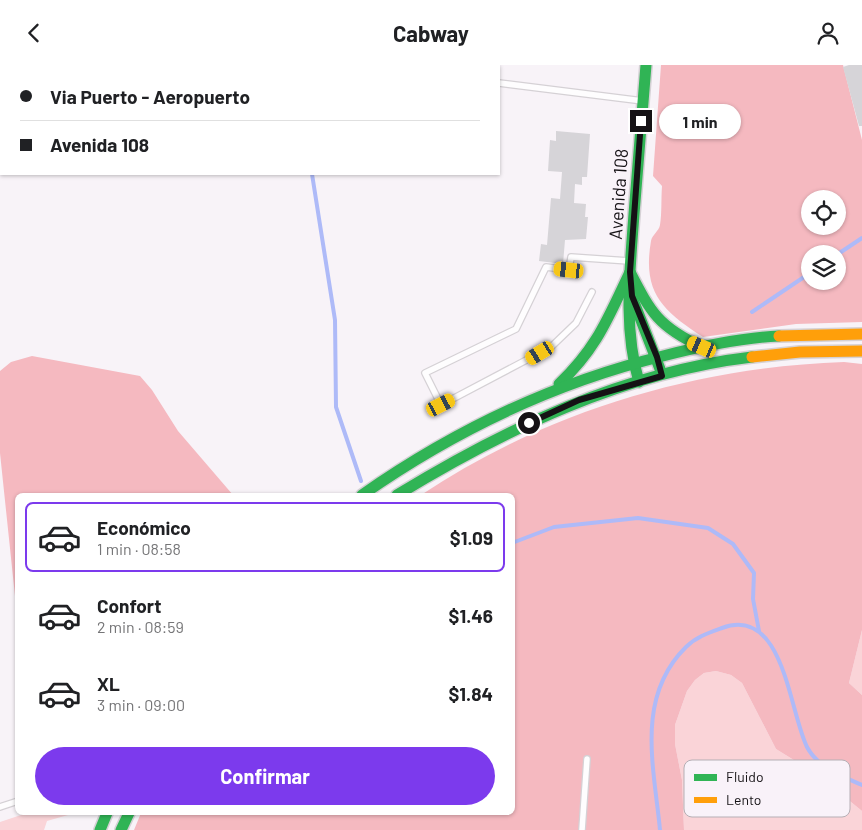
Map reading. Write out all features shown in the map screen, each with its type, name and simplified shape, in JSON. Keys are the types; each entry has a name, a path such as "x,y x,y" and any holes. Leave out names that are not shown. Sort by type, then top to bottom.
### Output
{"main road":[{"name":"Avenida 108","path":"639,382 633,362 629,327 632,296 631,267 646,65"},
{"path":"631,267 646,303 659,323 674,335 702,347"},
{"path":"556,388 580,364 597,341 631,267"},
{"name":"Avenida 108","path":"632,296 657,357 662,376"},
{"path":"365,493 399,468 446,438 524,400 633,362 752,338 808,334 862,334"},
{"path":"401,493 512,430 579,400 702,366 772,355 862,351"},
{"path":"121,830 128,815"}],"lane":[{"path":"500,83 643,101"},
{"path":"592,292 576,323 551,347 441,405 425,373 516,329 546,267 569,270 571,257 631,267"},
{"path":"582,830 587,759"},
{"path":"0,807 15,802"}],"shaded area":[{"path":"661,65 843,65 862,140 862,322 796,324 703,337 689,328 667,309 659,299 653,287 650,274 651,241 661,220 662,186 653,176"},
{"path":"32,356 140,376 152,390 178,431 231,493 15,493 15,596 0,453 0,371 11,362"},
{"path":"844,362 862,364 862,630 849,683 862,695 862,811 850,801 850,760 794,760 776,749 742,683 731,675 716,671 704,673 695,680 687,691 675,725 675,744 682,780 684,830 134,830 140,815 515,815 515,493 424,493 518,440 570,418 623,399 677,384 732,373"},
{"path":"862,630 862,695 849,683"},
{"path":"716,671 731,675 742,683 776,749 794,760 684,760 684,817 850,817 850,801 862,811 862,830 684,830 682,780 675,744 675,725 687,691 695,680 704,673"},
{"path":"21,815 68,815 47,821 44,830 0,830 0,822"}],"building":[{"path":"862,65 862,126 859,126 843,67"},
{"path":"556,131 590,134 587,177 582,177 582,185 575,184 574,203 586,204 585,217 588,217 586,239 565,240 563,264 539,261 541,244 547,245 551,198 560,199 562,172 548,171 550,140 556,141"}],"waterway":[{"path":"312,175 335,320 336,407 361,481"},
{"path":"846,249 862,238"},
{"path":"752,312 801,279"},
{"path":"515,542 554,527 638,518 708,528 733,544 754,573 753,599 759,631"},
{"path":"660,830 652,758 654,710 660,688 670,667 686,647 698,638 722,628 743,625 759,632 771,646 781,665 801,731 807,747 816,760"},
{"path":"850,780 862,785"}],"traffic: fast":[{"path":"639,382 631,341 629,299 646,65"},
{"path":"630,272 644,298 658,317 676,333 702,347"},
{"path":"559,384 572,371 592,345 608,318 630,272"},
{"path":"632,297 660,369"},
{"path":"365,493 397,471 469,430 506,411 583,380 678,352 735,341 779,336"},
{"path":"400,493 480,448 523,426 567,407 612,390 658,376 704,365 752,357"},
{"path":"100,830 106,815"},
{"path":"121,830 128,815"}],"traffic: slow":[{"path":"779,336 862,334"},
{"path":"752,357 800,352 862,351"}],"route":[{"path":"529,423 579,400 662,376 657,357 632,296 630,272 641,121"}]}
